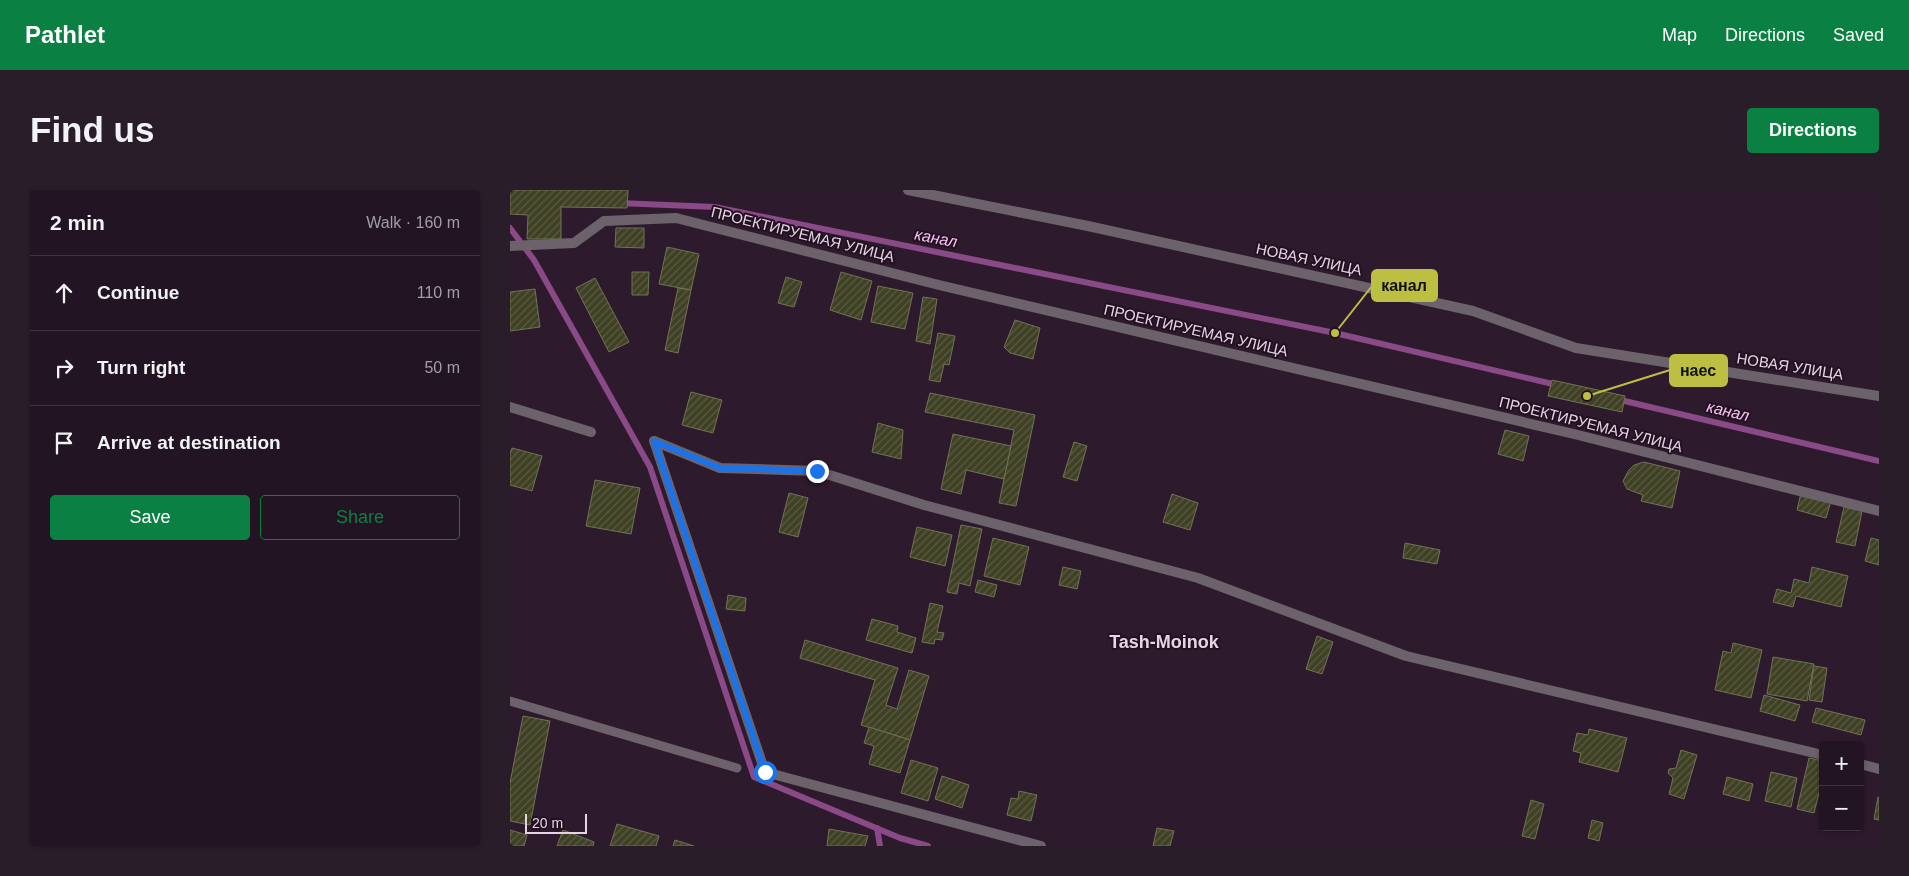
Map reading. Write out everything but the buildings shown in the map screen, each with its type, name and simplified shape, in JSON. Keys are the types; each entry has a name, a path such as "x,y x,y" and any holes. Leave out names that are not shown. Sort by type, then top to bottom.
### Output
{"street":[{"name":"НОВАЯ УЛИЦА","path":"908,190 1088,226 1474,311 1576,348 1879,396"},
{"name":"ПРОЕКТИРУЕМАЯ УЛИЦА","path":"510,246 574,243 604,221 676,218 939,284 1574,434 1879,511"},
{"path":"510,406 591,432"},
{"path":"1041,846 765,772 654,441 720,468 817,471 924,504 1198,578 1406,656 1819,754"},
{"path":"1864,765 1879,769"}],"lane":[{"path":"510,701 738,768"}],"waterway":[{"name":"канал","path":"619,203 715,207 1335,333 1557,385"},
{"path":"510,228 534,260 650,467 754,777 900,838 928,846"},
{"name":"канал","path":"1616,399 1879,461"},
{"path":"877,828 880,846"}],"place":[{"name":"канал","path":"1335,333"},
{"name":"наес","path":"1587,396"}],"district":[{"name":"Tash-Moinok","path":"1164,642"}],"route":[{"path":"765,772 654,441 720,468 817,471"}]}
